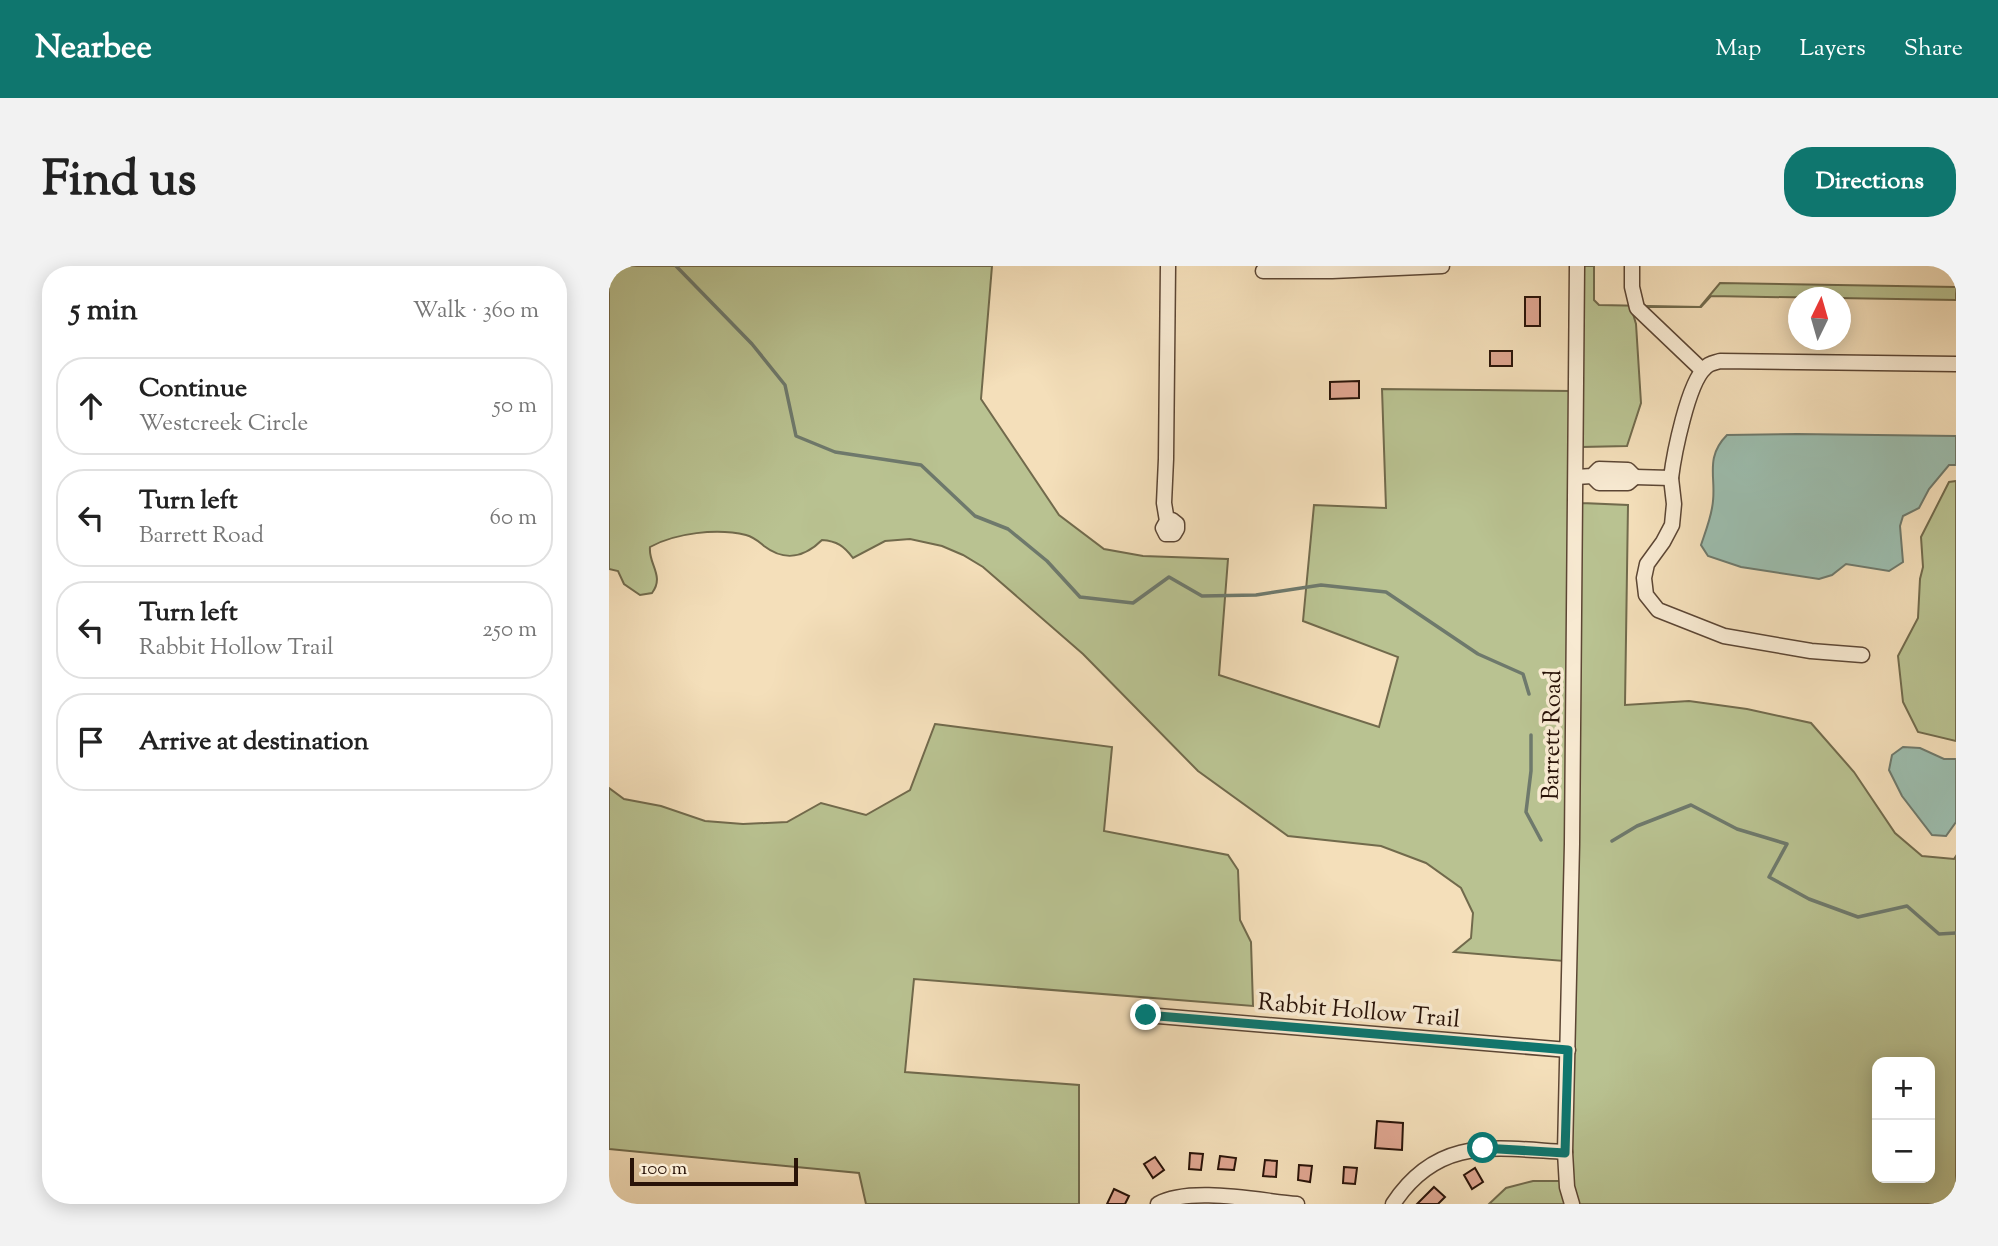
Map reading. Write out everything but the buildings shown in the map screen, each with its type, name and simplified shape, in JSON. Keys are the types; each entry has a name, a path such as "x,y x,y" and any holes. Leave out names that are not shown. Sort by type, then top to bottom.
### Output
{"street":[{"path":"1167,521 1164,503 1168,266"},
{"path":"1263,271 1442,266"},
{"name":"Barrett Road","path":"1572,1204 1567,1187 1565,1153 1577,266"},
{"path":"1632,266 1632,287 1637,308 1702,370"},
{"path":"1861,655 1799,650 1724,636 1658,610 1646,595 1644,578 1647,564 1672,525 1674,503 1671,478 1678,440 1693,388 1702,370 1709,364 1720,361 1956,364"},
{"path":"1576,477 1592,476 1599,483 1627,483 1635,477 1671,478"},
{"name":"Rabbit Hollow Trail","path":"1146,1015 1568,1050"},
{"path":"1393,1204 1414,1178 1445,1157 1469,1150 1506,1149 1565,1153"},
{"path":"1158,1204 1180,1195 1297,1204"}],"green space":[{"path":"609,266 992,266 981,399 1059,515 1104,549 1143,556 1228,559 1219,675 1379,727 1398,657 1303,621 1314,505 1386,508 1382,389 1570,391 1564,961 1454,952 1471,938 1473,913 1461,888 1426,863 1381,846 1288,836 1198,771 1083,654 983,567 942,546 910,539 885,541 853,558 840,545 822,540 802,554 787,556 772,551 746,535 697,533 671,538 650,547 657,575 656,587 652,593 640,595 624,584 618,571 609,569"},
{"path":"1584,266 1594,266 1594,300 1599,305 1700,307 1631,307 1636,324 1641,403 1627,446 1582,447 1582,503 1628,505 1625,705 1689,701 1747,709 1811,723 1854,772 1895,833 1922,856 1954,859 1956,856 1956,1204 1580,1204 1575,1197 1571,1172"},
{"path":"1720,283 1956,287 1956,300 1851,298 1851,287 1788,287 1788,297 1711,296 1700,307"},
{"path":"1956,481 1956,741 1918,732 1903,702 1898,656 1918,618 1923,567 1921,537 1949,482"},
{"path":"935,724 1112,747 1104,831 1228,855 1238,870 1240,920 1251,942 1253,1006 914,979 905,1072 1079,1085 1079,1204 866,1204 859,1173 609,1149 609,788 624,799 661,806 705,821 743,824 787,822 821,803 866,815 910,790"},
{"path":"1533,1181 1560,1181 1565,1204 1489,1204 1506,1188"}],"shaded area":[{"path":"1727,435 1956,436 1956,465 1949,465 1929,489 1919,508 1903,516 1900,526 1903,562 1889,571 1846,564 1832,575 1819,579 1741,567 1708,556 1701,545 1712,508 1713,461 1720,444"},
{"path":"1903,747 1920,748 1944,759 1956,759 1956,822 1946,836 1932,835 1902,796 1889,770 1892,755"}],"waterway":[{"path":"676,266 752,344 785,385 796,436 835,452 921,465 975,516 1008,529 1047,561 1080,597 1133,603 1169,577 1202,596 1256,595 1321,585 1386,592 1478,654 1523,674 1529,694"},
{"path":"1531,735 1531,771 1526,812 1541,840"},
{"path":"1612,841 1637,826 1691,805 1737,829 1787,844 1769,877 1809,899 1858,917 1907,906 1939,934 1956,933"}],"route":[{"path":"1146,1015 1568,1050 1565,1153 1483,1148"}]}
